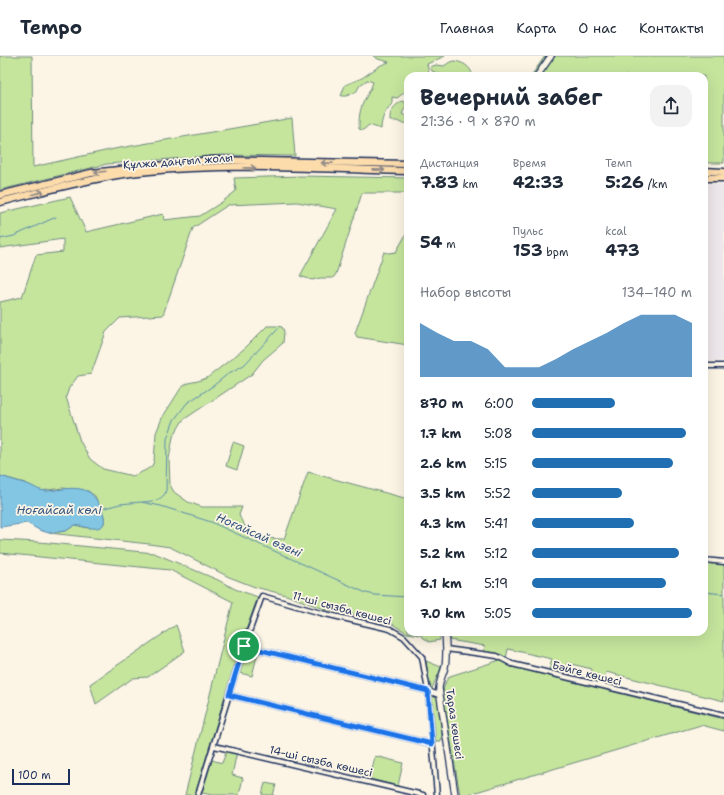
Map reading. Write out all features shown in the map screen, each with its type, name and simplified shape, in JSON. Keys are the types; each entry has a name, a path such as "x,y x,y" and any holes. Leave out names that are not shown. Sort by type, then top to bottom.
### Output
{"main road":[{"name":"Құлжа даңғыл жолы","path":"0,195 91,173 212,160 404,164"},
{"name":"Құлжа даңғыл жолы","path":"0,202 92,179 125,174 212,167 404,171"},
{"path":"708,171 724,172"},
{"path":"708,178 724,178"}],"street":[{"path":"540,72 551,56"},
{"path":"708,366 724,366 724,372"},
{"path":"708,560 724,562"},
{"name":"11-ші сызба көшесі","path":"244,646 262,596 321,613 390,629 404,637 422,657 428,691 437,795"},
{"name":"Тараз көшесі","path":"445,636 445,666 439,686 439,695 455,795"},
{"path":"198,795 244,646 439,695"},
{"name":"Бәйге көшесі","path":"446,649 497,656 512,664 724,715"},
{"path":"229,695 432,744"},
{"name":"14-ші сызба көшесі","path":"214,746 423,795"}],"shaded area":[{"path":"708,184 724,184 724,361 708,361"}],"green space":[{"path":"0,56 32,56 33,167 114,149 292,118 295,156 221,155 107,164 0,190"},
{"path":"373,56 445,56 427,64 429,72 404,72 404,92 397,98 392,97 392,104 384,115 381,129 369,125 363,130 359,129 360,113 373,82 367,80 360,85 356,92 346,96 341,96 345,85 362,78 381,65 389,62"},
{"path":"545,56 724,56 724,163 708,163 708,72 534,72"},
{"path":"455,61 461,63 471,72 435,72 432,71 430,67 436,65 444,66"},
{"path":"402,101 404,102 404,110 402,114 404,115 404,123 390,121 390,114"},
{"path":"301,176 404,178 404,193 362,193 336,274 333,278 320,278 312,280 300,276 337,209 297,202 228,205 193,228 163,315 120,318 106,332 91,374 78,376 69,388 66,397 80,441 90,459 103,469 133,476 146,470 152,466 154,461 156,433 162,418 181,388 188,383 207,378 245,348 267,326 282,327 284,331 283,343 263,360 252,374 183,420 173,437 169,459 170,485 174,492 188,502 202,507 242,507 239,515 242,522 251,532 263,537 277,539 284,539 308,472 404,498 404,631 389,622 324,609 286,595 255,587 229,577 170,547 49,533 66,531 75,525 88,528 102,526 104,523 104,516 95,496 88,491 63,488 40,491 25,483 0,476 0,302 22,297 36,255 63,252 63,239 0,248 0,213 70,197 86,232 163,214 164,220 200,216 236,191 234,178"},
{"path":"404,238 404,344 357,337 355,333 384,252 396,252"},
{"path":"233,442 244,446 237,470 226,466"},
{"path":"0,540 39,542 154,553 218,580 235,589 258,597 240,646 195,795 185,795 233,602 170,570 0,553"},
{"path":"708,563 724,564 724,701 606,672 603,684 589,681 592,669 567,663 564,673 549,670 552,659 508,649 506,659 499,654 484,652 485,646 449,640 449,636 708,636"},
{"path":"176,625 185,651 148,677 133,678 96,704 90,684"},
{"path":"421,636 440,636 440,640 429,642"},
{"path":"247,649 258,652 252,676 240,673"},
{"path":"500,660 509,666 724,719 724,731 701,725 466,795 460,795 443,697 444,686 450,676"},
{"path":"426,661 441,667 432,689 429,684"},
{"path":"432,697 437,697 442,733 441,741 434,741 430,700"},
{"path":"227,750 237,752 232,775 243,778 239,795 212,795 202,793 212,760 222,763"},
{"path":"375,756 403,763 398,786 370,779"},
{"path":"265,783 276,785 273,795 262,795"}],"water":[{"name":"Ноғайсай көлі","path":"0,476 44,491 74,488 89,492 101,508 104,523 102,526 96,528 75,525 66,531 49,533 39,530 27,523 0,527"}],"waterway":[{"path":"0,239 14,236 56,217"},
{"path":"143,502 159,499 166,492 167,439 174,420 187,403 213,386 229,373 244,365 278,329"},
{"name":"Ноғайсай өзені","path":"101,509 120,504 141,502 161,506 211,522 366,593 404,597"},
{"name":"Ноғайсай өзені","path":"708,592 724,594"}],"route":[{"path":"244,646 428,691 432,744 229,695 244,646"}]}
